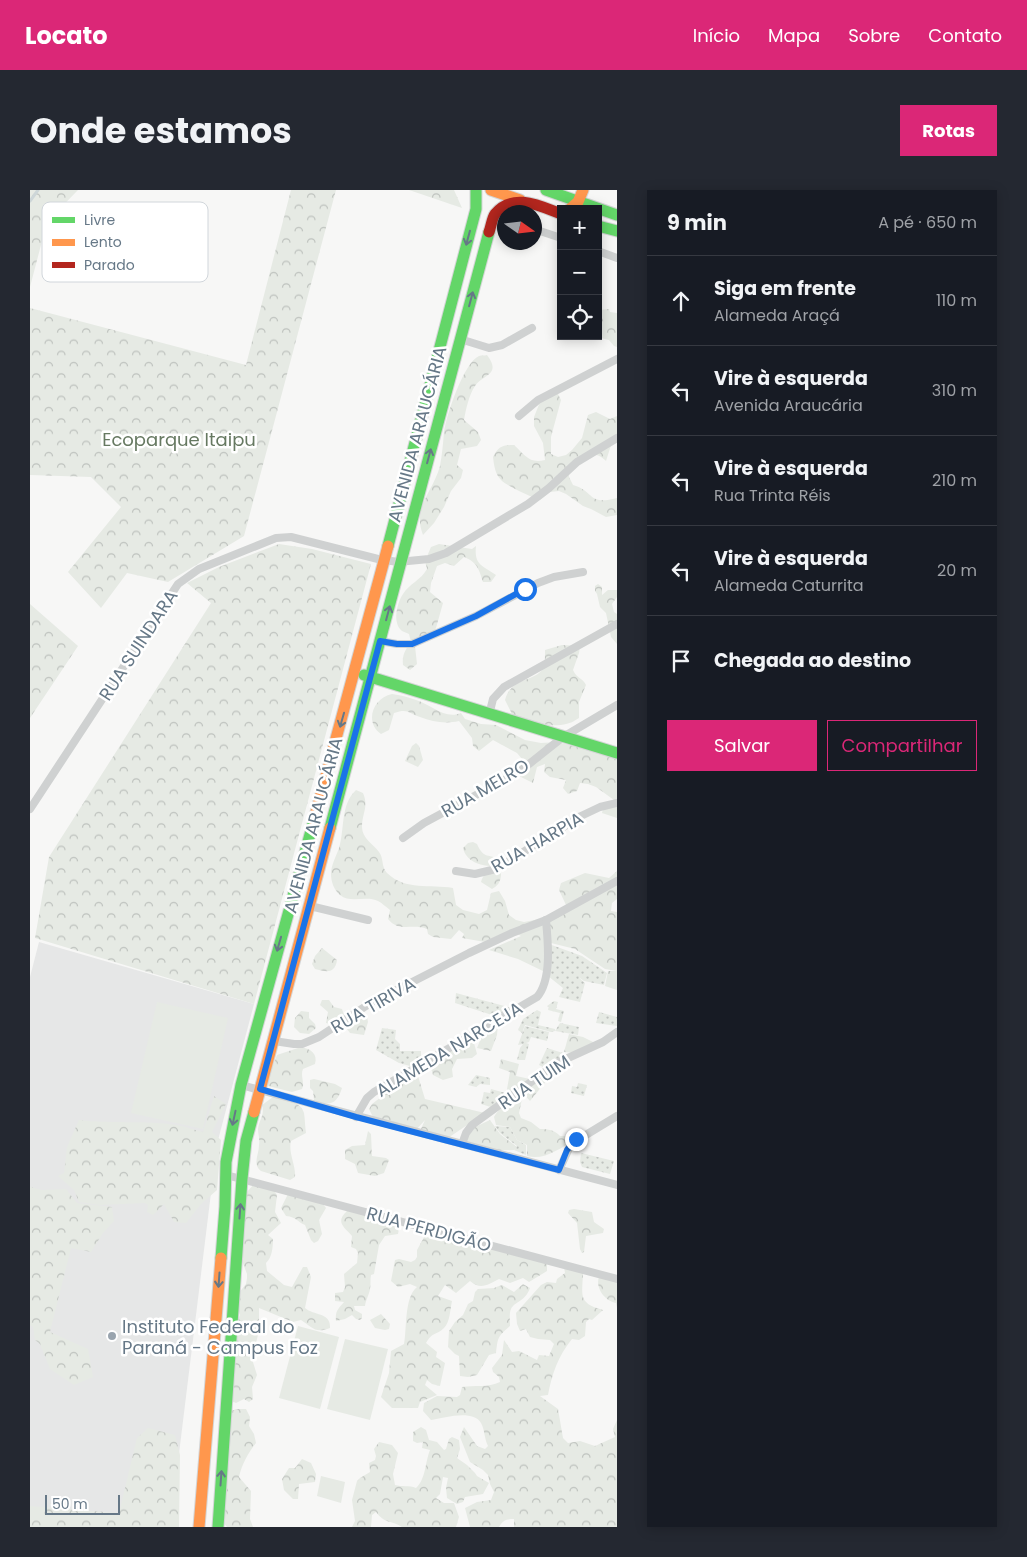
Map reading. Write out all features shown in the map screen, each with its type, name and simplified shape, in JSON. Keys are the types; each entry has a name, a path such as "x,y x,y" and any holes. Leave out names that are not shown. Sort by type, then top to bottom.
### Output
{"street":[{"name":"AVENIDA ARAUCÁRIA","path":"199,1527 228,1147 241,1085 355,673 381,559 476,209 476,190"},
{"path":"491,190 528,202"},
{"path":"546,190 574,205 583,190"},
{"name":"AVENIDA ARAUCÁRIA","path":"505,205 512,202 528,202 557,213"},
{"path":"602,212 617,215"},
{"name":"AVENIDA ARAUCÁRIA","path":"218,1527 246,1142 460,339 497,223"},
{"path":"602,227 617,231"},
{"path":"542,232 557,237"},
{"path":"602,252 617,258"},
{"path":"460,339 489,348 502,345 532,328"},
{"path":"519,416 538,400 617,358"},
{"name":"RUA SUINDARA","path":"30,809 178,584 199,569 276,538 291,537 381,559 401,562 429,559 446,553 528,504 578,462 617,438"},
{"path":"380,641 412,644 476,616 538,583 554,577 583,572"},
{"path":"489,715 493,699 504,687 617,624"},
{"path":"355,673 617,753"},
{"name":"RUA MELRO","path":"403,838 424,823 519,772 563,737 617,705"},
{"name":"RUA HARPIA","path":"456,871 475,874 496,869 581,816 600,807 617,803"},
{"path":"546,920 617,881"},
{"path":"310,906 368,920"},
{"name":"RUA TIRIVA","path":"274,1041 294,1044 311,1041 337,1027 369,1004 512,932 546,920"},
{"name":"ALAMEDA NARCEJA","path":"356,1117 367,1098 374,1092 537,997 545,985 548,943 546,920"},
{"name":"RUA TUIM","path":"462,1144 466,1133 472,1125 557,1063 603,1042 617,1032"},
{"path":"241,1085 617,1185"},
{"path":"559,1170 570,1144 617,1116"},
{"name":"RUA PERDIGÃO","path":"226,1175 617,1279"}],"shaded area":[{"name":"Instituto Federal do Paraná - Campus Foz","path":"39,942 254,1004 217,1144 170,1527 30,1527 30,977"}],"green space":[{"path":"30,190 78,190 66,202 42,202 42,241 30,287"},
{"name":"Ecoparque Itaipu","path":"291,190 336,190 244,536 168,582 127,573 101,608 68,572 121,507 91,477 30,475 30,308 246,365"},
{"path":"409,190 454,190 462,208"},
{"path":"609,309 610,312 617,313 617,347 609,340 602,338 602,310"},
{"path":"487,355 493,367 492,370 475,386 468,402 464,420 478,432 481,440 477,446 461,449 457,465 463,470 461,478 451,491 434,523 423,535 420,516 440,466 448,414 467,368 479,356"},
{"path":"557,392 561,400 551,437 551,454 558,457 566,455 582,438 588,415 596,412 610,419 617,416 617,439 612,442 606,461 595,455 581,455 569,468 569,477 573,485 596,499 607,500 617,498 617,515 606,517 583,506 559,491 550,492 540,500 508,485 497,475 493,457 503,446 514,445 531,460 545,460 543,443 534,426 534,417 542,397"},
{"path":"279,544 312,549 371,564 254,1004 35,938 49,857 211,603 187,583 219,567"},
{"path":"439,544 472,549 476,546 476,557 480,564 496,575 491,582 483,582 477,566 464,557 454,566 445,563 437,566 430,592 443,603 433,633 415,646 417,664 410,670 403,665 403,658 411,642 409,634 402,631 397,623 397,608 406,591 427,569 425,561 431,547"},
{"path":"598,584 602,587 602,595 608,590 617,590 617,597 612,604 614,612 617,614 617,644 611,637 606,613 600,607 595,591 595,586"},
{"path":"30,604 78,646 30,718"},
{"path":"562,645 580,646 573,670 586,685 579,702 579,718 563,725 547,725 513,716 505,700 508,692 519,683 537,675 541,671 544,666 545,650"},
{"path":"392,694 416,700 443,713 455,715 461,713 465,719 481,724 496,725 525,740 541,743 557,742 617,757 617,799 614,800 596,787 580,783 577,791 568,794 563,788 566,780 550,777 544,772 545,764 537,767 533,783 519,776 522,759 517,753 493,740 479,751 473,746 472,738 459,721 434,721 402,711 394,713 389,730 381,734 373,723 373,711 380,700"},
{"path":"416,743 419,746 423,760 418,767 405,761 412,746"},
{"path":"356,790 363,793 365,798 362,831 381,854 387,873 394,879 410,885 453,888 456,905 463,910 479,914 487,910 491,893 499,891 505,901 509,915 516,920 524,922 550,917 566,905 559,890 561,883 585,873 609,878 617,871 617,899 612,903 611,911 617,912 617,971 605,969 575,949 551,943 545,972 518,959 489,950 521,936 516,934 503,934 485,942 462,938 464,934 459,930 451,939 433,937 428,934 427,929 421,927 401,927 392,923 388,919 390,910 378,901 373,899 344,898 333,886 331,871 341,841 347,803"},
{"path":"617,806 617,818 602,813 603,809"},
{"path":"473,842 477,844 484,854 500,860 500,880 496,887 492,889 481,882 485,874 498,867 498,864 495,866 485,866 471,860 463,848 468,843"},
{"path":"549,944 582,956 607,973 604,985 584,981 577,976 585,983 580,1002 559,997 563,988 548,976"},
{"path":"322,948 337,960 332,970 323,971 315,969 312,964 315,956"},
{"path":"608,971 617,971 617,990 605,986"},
{"path":"456,993 512,1008 495,1016 455,1003"},
{"path":"322,1000 329,1000 334,1007 342,1009 344,1015 348,1018 359,1012 367,1017 368,1022 364,1035 350,1033 344,1025 326,1023 328,1012 320,1005"},
{"path":"554,1001 558,1002 556,1009 564,1011 561,1022 558,1021 560,1013 548,1010 549,1007 547,1006"},
{"path":"157,1002 228,1018 203,1129 131,1113"},
{"path":"537,1010 541,1012 538,1025 555,1029 555,1031 551,1032 525,1025 522,1033 518,1030 523,1019"},
{"path":"301,1011 309,1012 309,1018 315,1024 316,1028 309,1034 300,1033 294,1027 295,1018"},
{"path":"599,1012 617,1017 617,1026 596,1023"},
{"path":"488,1018 498,1024 497,1035 491,1051 477,1048 483,1033 479,1029 480,1022"},
{"path":"560,1023 579,1027 578,1035 555,1031"},
{"path":"525,1026 549,1032 547,1041 531,1037 529,1042 526,1043 529,1044 525,1060 517,1060 523,1044 518,1045"},
{"path":"382,1028 396,1030 395,1039 400,1044 400,1051 421,1051 421,1059 410,1066 399,1063 376,1050"},
{"path":"569,1034 583,1037 597,1044 574,1053 564,1052"},
{"path":"464,1041 474,1043 477,1054 472,1058 457,1059 452,1069 453,1077 443,1080 433,1075 431,1068 436,1059 447,1055"},
{"path":"301,1047 313,1053 316,1060 315,1064 303,1069 302,1089 292,1092 268,1086 268,1078 277,1055"},
{"path":"547,1048 566,1054 547,1069 539,1065"},
{"path":"501,1059 519,1064 516,1076 530,1079 535,1074 547,1080 530,1101 520,1092 509,1092 507,1089 510,1072 499,1068"},
{"path":"412,1073 418,1076 425,1099 485,1113 448,1138 420,1131 425,1120 416,1130 373,1117 369,1109 372,1104"},
{"path":"476,1075 490,1078 490,1085 480,1084 476,1087 468,1085"},
{"path":"314,1079 335,1084 342,1088 338,1098 332,1103 314,1100 313,1091 310,1088 310,1080"},
{"path":"578,1083 587,1085 584,1096 571,1093 572,1086 577,1087"},
{"path":"491,1089 509,1094 494,1108 481,1104 484,1092 490,1093"},
{"path":"214,1096 226,1104 212,1132 221,1140 217,1190 201,1204 186,1223 174,1222 164,1204 153,1215 147,1212 148,1205 145,1203 100,1205 79,1202 74,1190 58,1176 64,1173 67,1147 79,1120 164,1124 183,1126 203,1132"},
{"path":"273,1097 296,1103 304,1113 306,1133 291,1141 290,1146 295,1177 290,1180 261,1171 257,1165 259,1149 258,1129 263,1109 262,1105"},
{"path":"520,1097 522,1099 519,1113 521,1118 531,1122 540,1129 551,1130 560,1136 566,1136 575,1140 558,1150 540,1157 527,1156 527,1145 517,1140 510,1127 496,1125 494,1117 505,1105"},
{"path":"490,1120 500,1134 517,1147 514,1150 474,1151 465,1140 475,1127"},
{"path":"495,1126 510,1127 517,1140 526,1145 526,1155 514,1150 517,1146 500,1133"},
{"path":"368,1131 371,1134 372,1156 389,1160 384,1173 375,1176 358,1173 355,1164 345,1159 345,1150 352,1146 365,1145"},
{"path":"581,1153 614,1161 610,1174 582,1167 580,1162"},
{"path":"254,1184 272,1188 277,1195 275,1212 281,1223 268,1235 273,1239 273,1242 271,1255 266,1263 267,1271 284,1285 292,1287 303,1267 307,1267 311,1277 305,1308 328,1319 330,1328 317,1330 301,1320 293,1322 259,1308 259,1331 252,1359 257,1375 252,1387 253,1399 249,1402 244,1399 236,1403 229,1400 233,1331 240,1315 236,1303 238,1294 246,1284 247,1278 241,1258 246,1193"},
{"path":"30,1187 42,1190 66,1189 77,1203 112,1207 114,1221 103,1233 91,1252 71,1248 50,1332 88,1349 93,1377 74,1385 50,1369 40,1344 35,1340 33,1327 30,1325"},
{"path":"288,1194 320,1200 326,1208 319,1220 322,1234 318,1241 314,1243 311,1240 305,1225 292,1217 286,1216 281,1208"},
{"path":"569,1210 592,1212 594,1222 604,1229 603,1233 586,1236 584,1252 582,1253 577,1223 568,1213"},
{"path":"347,1211 364,1212 370,1219 400,1223 398,1234 385,1236 379,1245 374,1274 371,1275 370,1289 365,1306 354,1306 355,1310 362,1314 362,1318 360,1320 356,1319 352,1315 336,1321 337,1310 344,1302 335,1301 335,1293 343,1292 345,1287 344,1274 357,1263 358,1253 356,1249 351,1247 352,1236 341,1221"},
{"path":"428,1230 547,1262 547,1271 529,1282 523,1278 510,1283 499,1279 488,1285 481,1286 470,1281 456,1293 445,1285 438,1296 452,1301 449,1319 444,1328 433,1335 426,1343 437,1352 436,1357 445,1363 440,1386 432,1384 427,1380 425,1385 437,1395 420,1402 418,1408 392,1408 381,1397 389,1373 391,1351 404,1344 408,1306 410,1298 417,1287 410,1284 398,1287 391,1281 395,1260 411,1262 415,1260 417,1250"},
{"path":"564,1267 583,1270 582,1291 585,1301 603,1310 592,1320 589,1319 586,1322 585,1336 579,1340 572,1339 567,1345 556,1366 548,1395 540,1396 558,1409 563,1438 568,1443 580,1441 595,1446 615,1437 613,1429 617,1420 617,1527 514,1527 514,1519 509,1519 505,1520 499,1527 470,1527 465,1508 477,1502 491,1500 494,1492 488,1475 470,1462 460,1437 464,1427 477,1446 485,1449 488,1446 481,1423 472,1416 465,1415 431,1420 423,1411 424,1403 437,1396 457,1397 460,1395 462,1387 486,1386 500,1382 499,1377 493,1372 492,1368 502,1355 504,1340 512,1352 519,1351 537,1360 539,1355 549,1356 554,1344 550,1340 530,1337 526,1329 520,1331 516,1313 541,1285 547,1282 556,1283 557,1279 565,1273"},
{"path":"599,1277 617,1280 617,1308 616,1303 608,1300 600,1290 598,1285"},
{"path":"523,1284 530,1288 523,1299 511,1309 510,1326 499,1338 496,1353 489,1355 477,1375 460,1376 459,1356 448,1347 449,1331 463,1315 468,1304 473,1301 475,1292 478,1289 494,1288 502,1285 514,1292"},
{"path":"381,1314 390,1324 389,1329 375,1328 370,1320"},
{"path":"298,1326 339,1337 320,1409 279,1398"},
{"path":"345,1339 388,1349 370,1420 327,1409"},
{"path":"246,1409 250,1417 249,1426 254,1434 256,1443 246,1459 239,1477 251,1491 250,1519 253,1527 227,1527 222,1521 229,1411"},
{"path":"421,1427 426,1430 429,1440 437,1442 444,1450 449,1439 452,1437 459,1440 460,1449 457,1458 477,1476 489,1483 483,1494 465,1497 463,1502 457,1504 447,1498 448,1478 443,1477 440,1494 436,1498 444,1503 454,1503 459,1517 456,1527 402,1527 385,1520 376,1512 372,1515 371,1527 352,1527 355,1521 352,1500 357,1481 370,1472 369,1463 375,1460 374,1449 379,1442 392,1445 398,1453 393,1474 395,1485 416,1488 422,1480 430,1450 422,1448 423,1442 417,1443 413,1441 413,1432"},
{"path":"148,1428 175,1435 180,1455 179,1527 30,1527 30,1506 119,1513 137,1438"},
{"path":"302,1459 311,1463 316,1474 315,1482 299,1484 298,1499 293,1499 284,1490 282,1479 289,1468 295,1468"},
{"path":"321,1476 345,1482 341,1503 317,1496"}],"waterway":[{"path":"30,201 38,190"}],"traffic: fast":[{"path":"388,546 476,209 476,190"},
{"path":"546,190 617,215"},
{"path":"602,227 617,231"},
{"path":"330,828 489,232"},
{"path":"364,675 617,753"},
{"path":"221,1258 226,1162 241,1085 314,820"},
{"path":"218,1527 242,1179 246,1141 254,1112"}],"traffic: slow":[{"path":"491,190 520,200"},
{"path":"575,205 578,202 583,190"},
{"path":"314,820 388,546"},
{"path":"254,1112 330,828"},
{"path":"199,1527 221,1258"}],"traffic: jam":[{"path":"489,232 495,214 502,207 510,204 518,202 527,203 557,213"}],"place":[{"name":"Instituto Federal do Paraná - Campus Foz","path":"112,1336"}],"route":[{"path":"525,589 453,628 412,644 380,641 260,1089 356,1117 559,1170 570,1144 576,1139"}]}
